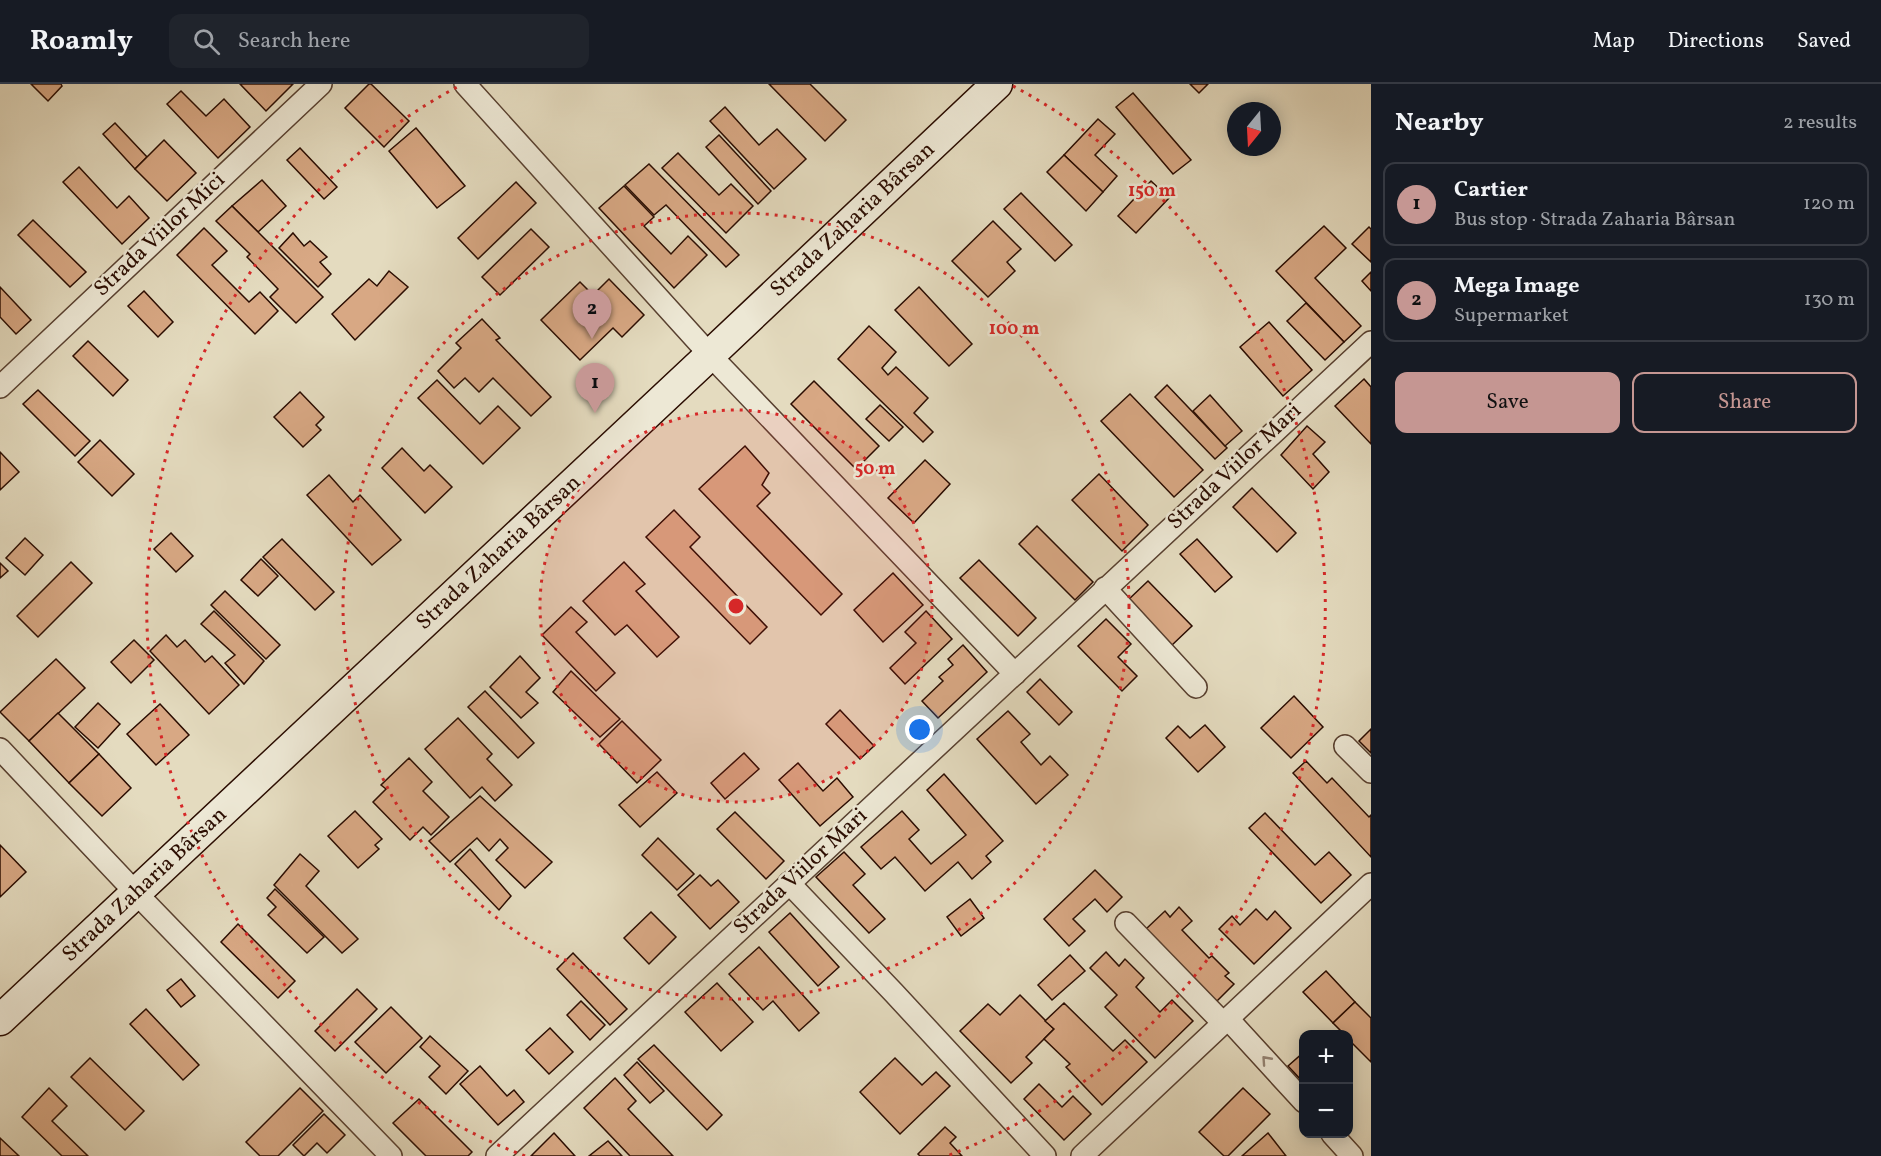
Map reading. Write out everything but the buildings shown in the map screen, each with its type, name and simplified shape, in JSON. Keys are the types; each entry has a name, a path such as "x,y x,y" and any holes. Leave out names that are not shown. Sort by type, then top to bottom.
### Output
{"main road":[{"name":"Strada Zaharia Bârsan","path":"0,1020 711,355 997,84"}],"street":[{"name":"Strada Viilor Mici","path":"0,387 321,84"},
{"path":"465,84 711,355 1015,674"},
{"name":"Strada Viilor Mari","path":"497,1156 1105,588 1369,348"},
{"path":"1105,588 1196,687"},
{"path":"1346,746 1371,772"},
{"path":"0,749 391,1156"},
{"path":"789,883 1045,1156"},
{"path":"1082,1156 1371,884"},
{"path":"1126,923 1299,1097"},
{"path":"1336,1138 1352,1156"}],"place":[{"name":"Mega Image","path":"592,339"},
{"name":"Cartier","path":"595,413"}]}
